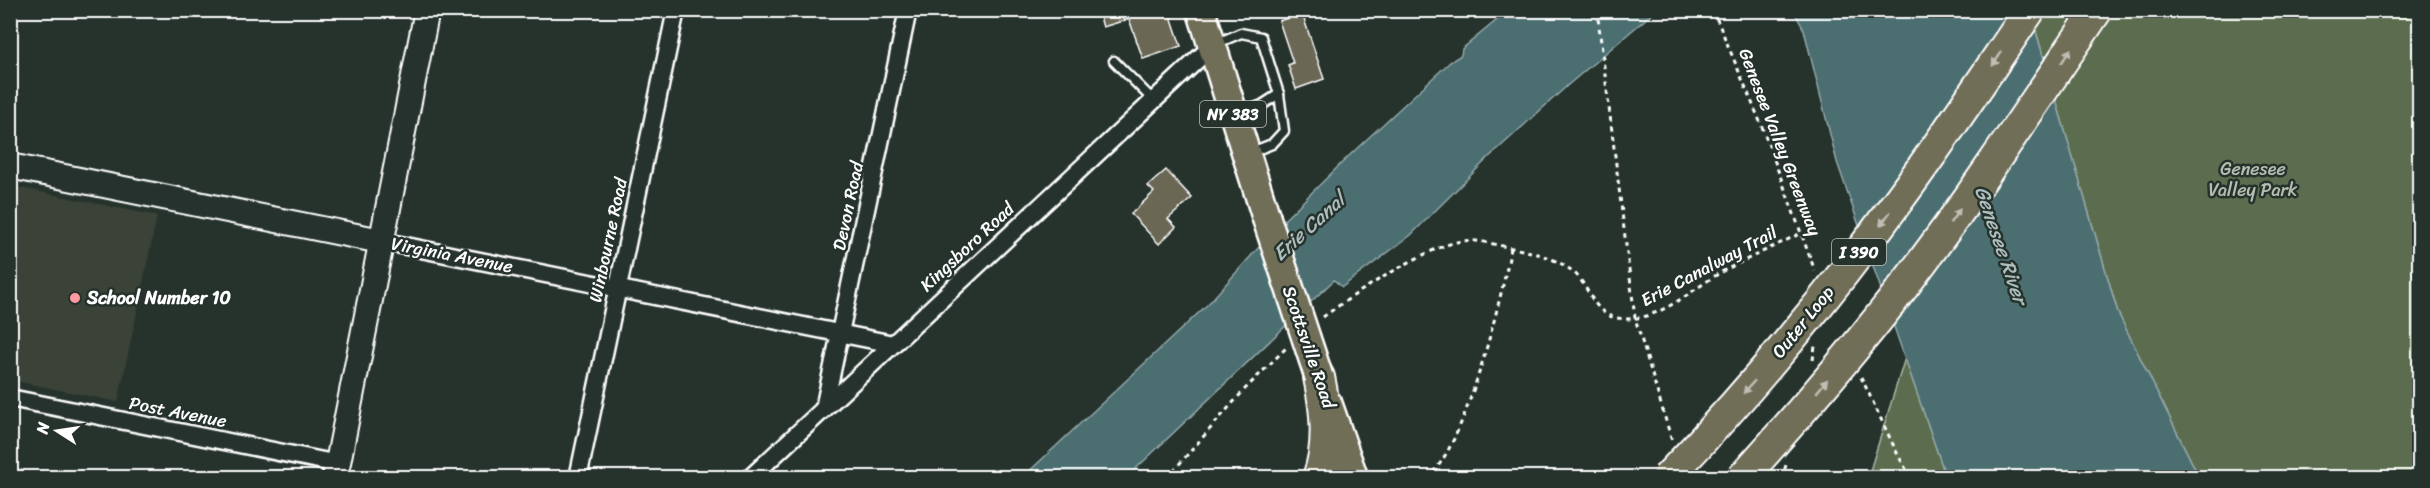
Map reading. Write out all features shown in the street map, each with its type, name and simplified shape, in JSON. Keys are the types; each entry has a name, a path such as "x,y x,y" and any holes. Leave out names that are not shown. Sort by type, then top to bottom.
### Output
{"highway":[{"name":"Outer Loop","path":"1667,477 1786,344 1869,239 1924,165 2030,10"},
{"name":"I 390","path":"1742,477 1812,397 1909,279 1976,187 2097,10"},
{"path":"1318,477 1324,457 1325,440 1324,406 1319,377"}],"main road":[{"name":"Scottsville Road","path":"1200,10 1266,217 1354,477"}],"street":[{"path":"337,471 427,10"},
{"name":"Winbourne Road","path":"578,477 676,10"},
{"name":"Devon Road","path":"824,409 909,10"},
{"name":"Kingsboro Road","path":"750,477 1212,46"},
{"name":"Virginia Avenue","path":"10,166 893,344"},
{"name":"Post Avenue","path":"10,398 337,471"}],"lane":[{"path":"1212,46 1240,33 1261,38 1279,94 1284,131 1272,144 1246,154"},
{"path":"1114,61 1153,100"},
{"path":"1234,115 1262,105 1279,94"}],"path":[{"path":"1597,10 1635,318 1673,446"},
{"name":"Genesee Valley Greenway","path":"1713,10 1761,124 1816,275"},
{"name":"Erie Canalway Trail","path":"1323,317 1349,299 1441,246 1473,241 1537,253 1564,265 1581,280 1593,300 1607,315 1617,318 1635,318 1663,308 1723,272 1801,233"},
{"path":"1426,477 1445,458 1459,429 1499,305 1511,248"},
{"path":"1167,477 1245,389 1295,340"},
{"path":"1859,372 1898,455 1911,477"}],"shaded area":[{"name":"School Number 10","path":"11,186 157,216 118,402 11,380"}],"green space":[{"name":"Genesee Valley Park","path":"2030,11 2419,11 2419,477 2199,477 2118,313"},
{"path":"1905,358 1946,477 1868,477"}],"water":[{"name":"Erie Canal","path":"1508,11 1655,11 1568,85 1488,158 1411,235 1342,287 1334,280 1127,477 1022,478 1208,304 1277,227 1352,153 1450,62 1461,55 1462,49"},
{"name":"Genesee River","path":"1794,11 2030,11 2118,313 2199,477 1946,477 1837,162 1804,30"}],"building":[{"path":"1098,10 1169,10 1181,46 1143,59 1129,19 1103,27"},
{"path":"1302,13 1324,79 1296,89 1288,65 1293,63 1279,21"},
{"path":"1166,170 1192,198 1168,219 1176,227 1159,244 1131,214 1154,192 1148,186"}],"place":[{"name":"School Number 10","path":"75,298"}]}
